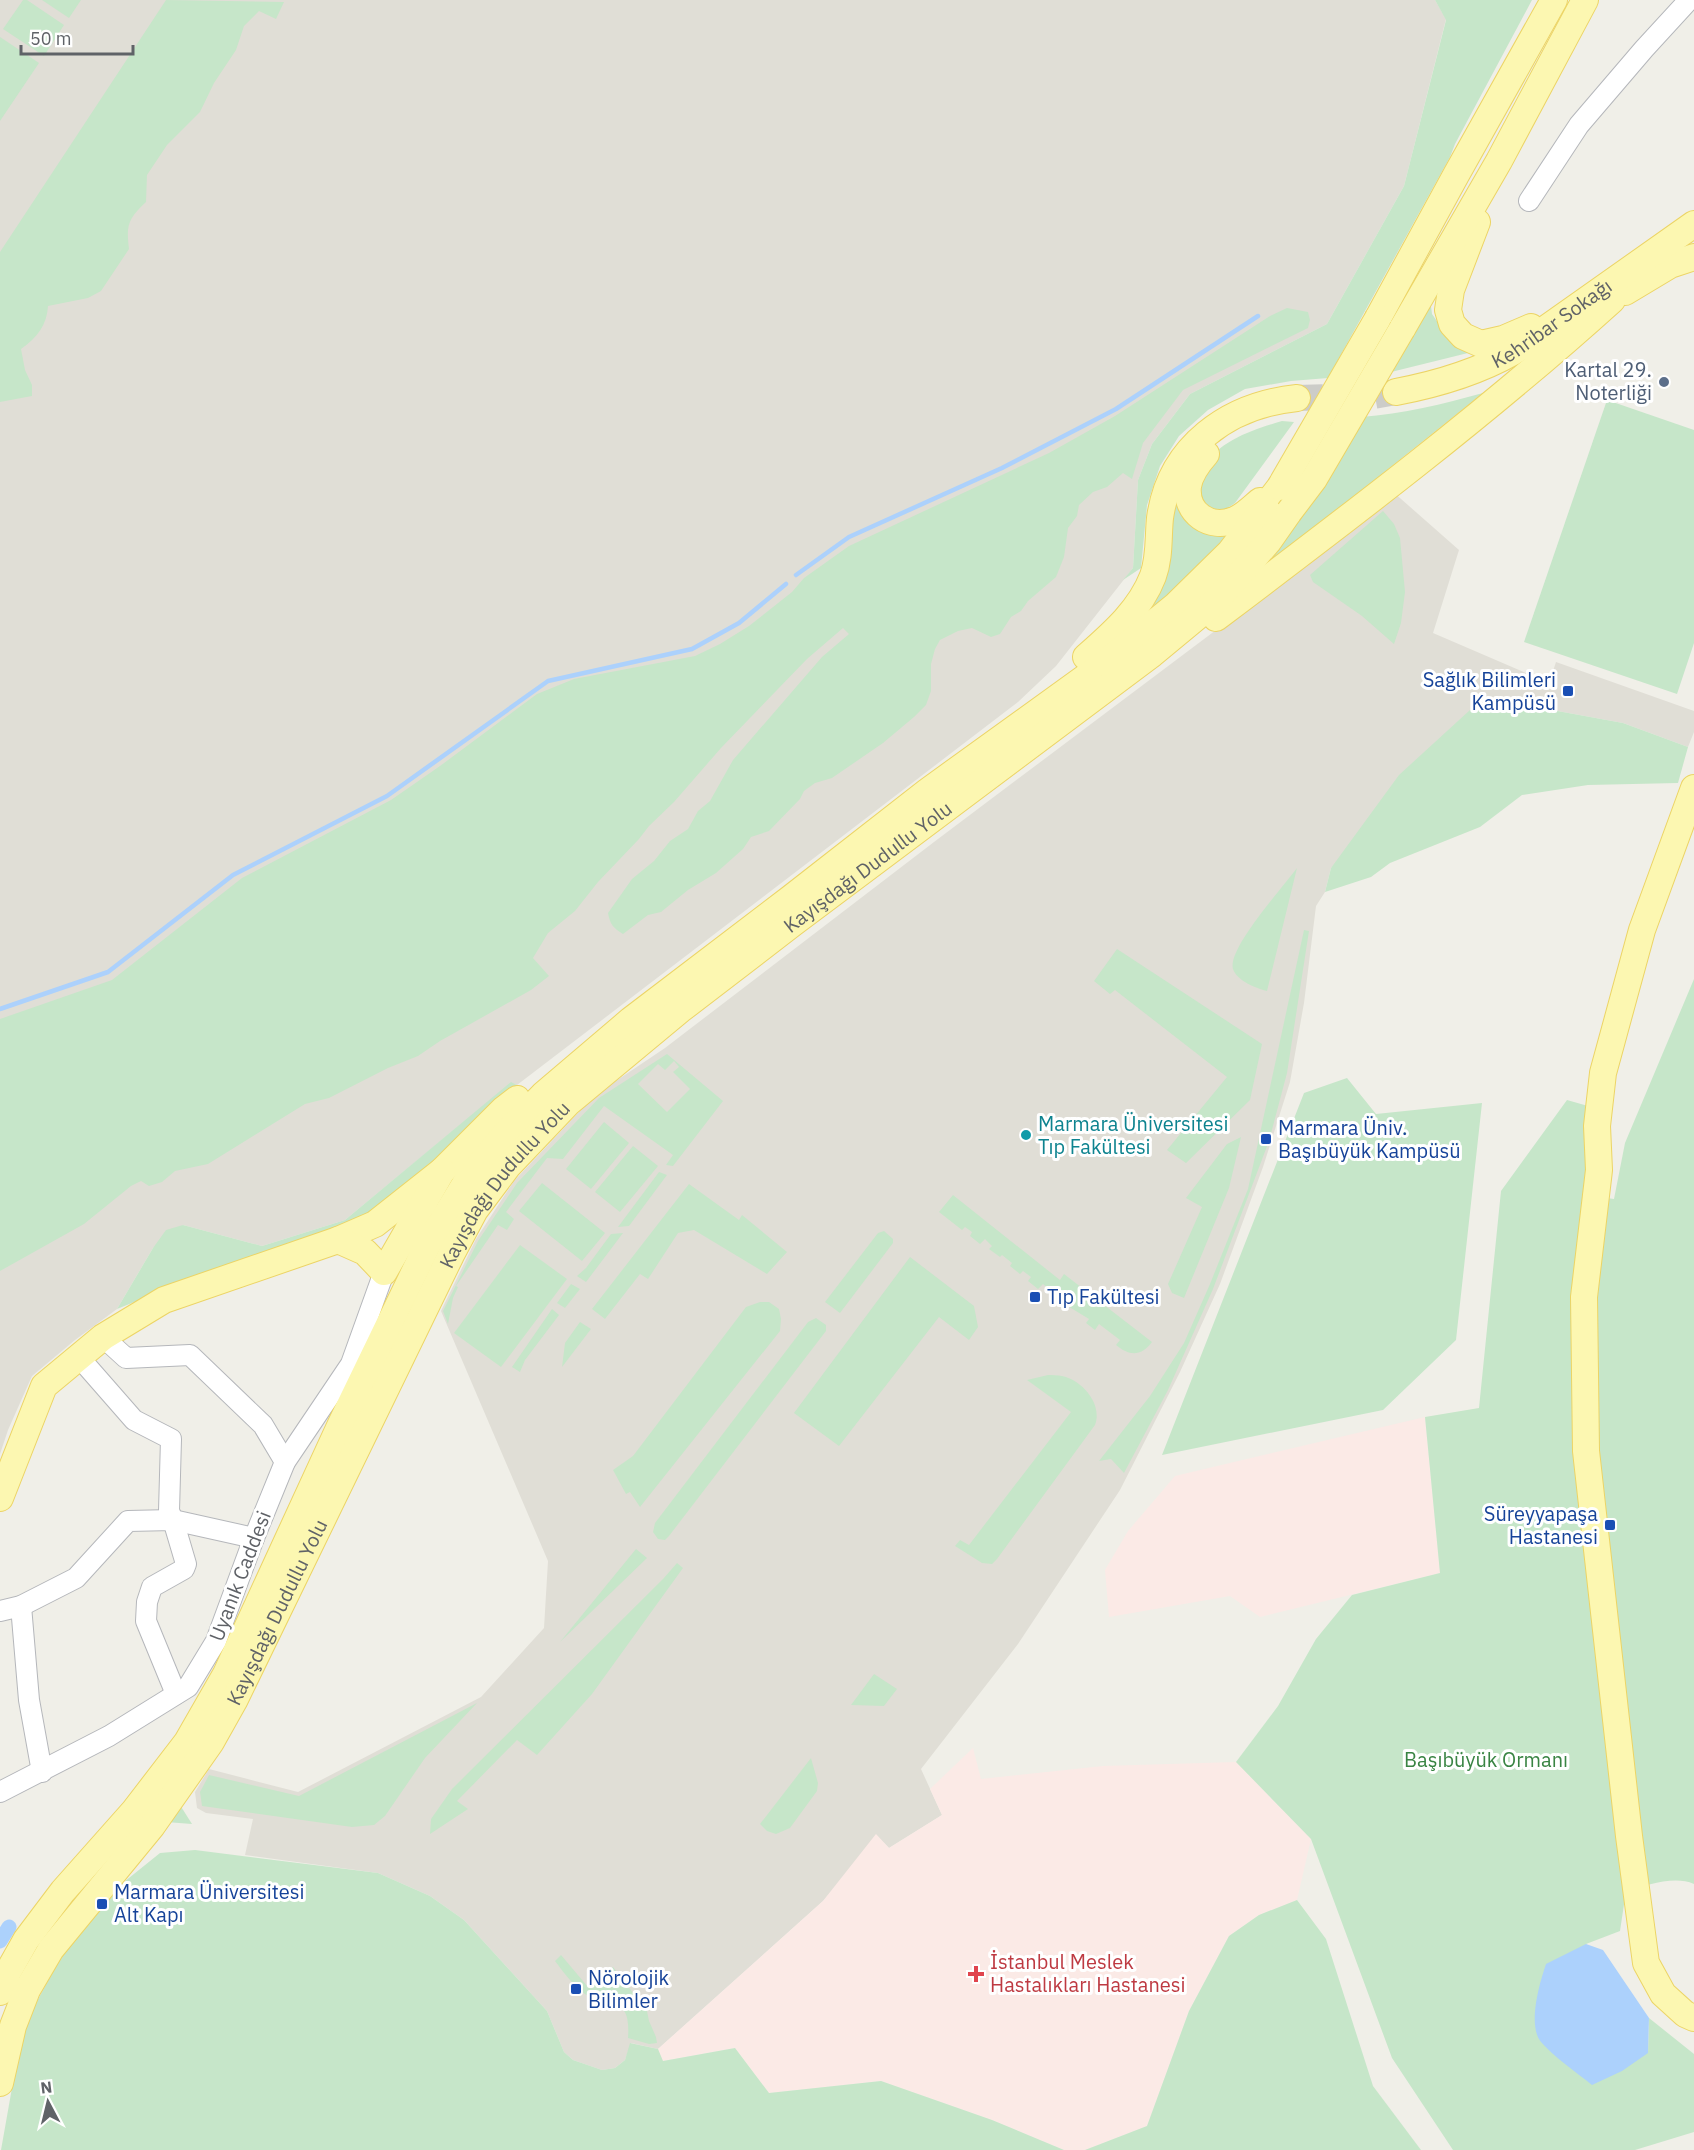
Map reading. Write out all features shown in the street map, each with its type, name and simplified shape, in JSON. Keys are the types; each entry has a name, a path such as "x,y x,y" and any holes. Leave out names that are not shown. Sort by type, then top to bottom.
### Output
{"main road":[{"name":"Kayışdağı Dudullu Yolu","path":"0,1992 26,1940 63,1891 134,1811 187,1742 226,1674 340,1426 427,1246 468,1179 505,1134 543,1095 631,1020 928,791 1101,666 1176,605 1230,552 1280,487 1378,318 1554,0"},
{"path":"1585,0 1499,161 1451,290 1448,310 1452,324 1463,336 1480,344 1503,339 1670,265 1694,257"},
{"name":"Kayışdağı Dudullu Yolu","path":"0,2083 13,2026 27,1990 51,1949 149,1830 211,1742 273,1622 451,1255 475,1210 508,1166 568,1103 680,1010 1062,723 1152,654 1216,601 1268,542 1314,479 1499,161"},
{"name":"Kehribar Sokağı","path":"1606,295 1694,224"},
{"path":"1395,399 1431,400 1475,387 1509,368 1606,295"},
{"path":"1062,723 1168,654 1254,589 1550,356 1606,295"},
{"path":"990,745 1129,616 1153,576 1160,540 1160,519 1171,478 1184,457 1203,437 1243,410 1273,400 1298,405 1256,420 1212,447 1193,472 1188,487 1190,503 1199,517 1209,522 1234,520 1280,487"},
{"path":"1694,788 1642,930 1603,1073 1597,1126 1599,1170 1584,1297 1586,1451 1629,1836 1646,1963 1663,1994 1685,2014 1694,2018"},
{"path":"0,1498 44,1386 78,1356 164,1300 338,1240 375,1224 442,1171 504,1109 556,1070 631,1020"},
{"path":"338,1240 365,1252 384,1272 442,1171"}],"street":[{"path":"1529,201 1579,125 1689,0"},
{"name":"Uyanık Caddesi","path":"0,1792 109,1736 176,1695 194,1680 216,1641 285,1462 351,1364 384,1272"},
{"path":"104,1337 126,1358 190,1355 263,1425 285,1462"},
{"path":"78,1356 134,1420 171,1438 169,1511 174,1520 186,1564 184,1569 152,1587 147,1602 146,1621 176,1695"},
{"path":"0,1611 21,1606 76,1578 128,1521 174,1520 254,1538"},
{"path":"21,1606 29,1700 42,1772"}],"shaded area":[{"path":"0,0 1435,0 1446,19 1404,186 1327,324 1190,394 1152,444 1138,480 1133,568 1056,666 1018,702 517,1085 511,1083 345,1220 262,1246 183,1225 153,1248 117,1309 32,1376 0,1454"},
{"path":"1392,491 1459,550 1433,633 1549,683 1556,662 1694,711 1694,732 1688,747 1623,723 1552,710 1510,707 1331,868 1325,892 1316,906 1304,1003 1290,1082 1263,1167 1220,1284 1180,1372 1120,1490 1018,1644 921,1769 942,1815 889,1848 876,1835 823,1901 658,2049 631,2043 625,2060 615,2068 602,2070 573,2060 564,2052 547,2011 464,1920 430,1896 378,1873 245,1855 253,1819 206,1813 197,1808 195,1792 209,1769 298,1792 481,1697 544,1628 548,1561 441,1311 476,1239 514,1181 595,1095 665,1048 1240,612"},
{"path":"1425,1417 1440,1573 1260,1617 1230,1596 1109,1617 1105,1570 1128,1531 1175,1476"},
{"name":"İstanbul Meslek Hastalıkları Hastanesi","path":"973,1748 981,1779 1103,1766 1236,1762 1311,1839 1297,1900 1259,1915 1229,1936 1189,2011 1147,2126 1085,2150 1064,2150 992,2120 881,2081 769,2093 735,2048 662,2061 658,2049 823,1901 876,1834 889,1848 942,1815 930,1789"}],"green space":[{"path":"23,0 27,0 64,25 44,56 3,29"},
{"path":"42,0 81,0 69,18"},
{"path":"166,0 284,2 276,19 259,11 244,26 236,50 214,83 200,112 167,145 147,175 146,202 135,213 128,228 129,249 101,291 88,298 48,306 46,319 40,330 21,349 25,370 32,385 32,396 0,402 0,252"},
{"path":"1435,0 1532,0 1450,157 1328,378 1291,381 1245,389 1208,410 1179,436 1160,466 1147,505 1141,568 1123,580 1133,568 1138,480 1152,444 1190,394 1327,324 1404,186 1446,20"},
{"path":"0,37 39,63 0,121"},
{"path":"1430,298 1432,314 1449,339 1467,348 1468,353 1383,374"},
{"path":"1287,308 1308,312 1310,320 1308,328 1183,390 1143,443 1132,479 1123,473 1107,487 1093,492 1079,505 1077,516 1068,528 1064,557 1056,577 1028,601 1021,611 1011,617 1000,634 991,637 972,628 958,631 940,640 931,664 931,691 926,705 883,743 832,778 815,783 804,791 800,799 769,831 751,837 743,849 716,873 688,890 661,912 648,915 623,934 611,923 608,913 632,879 654,861 670,841 688,829 698,811 710,801 733,760 822,657 849,634 843,628 807,659 649,826 575,911 548,933 533,958 549,976 531,990 440,1041 418,1056 388,1068 329,1098 305,1104 208,1164 175,1171 162,1182 149,1186 141,1181 131,1186 84,1224 0,1271 0,1019 112,980 242,878 391,800 537,694 574,679 695,656 720,644 749,626 792,592 804,578 849,546 1049,453 1115,416 1270,316"},
{"path":"1483,393 1241,587 1361,417 1423,408"},
{"path":"1607,400 1694,430 1694,643 1677,694 1524,642"},
{"path":"1282,421 1294,422 1235,503 1218,511 1206,506 1196,497 1202,469 1209,459 1227,443"},
{"path":"1179,477 1202,530 1213,535 1229,534 1169,595 1138,620"},
{"path":"1383,511 1394,524 1400,538 1405,592 1401,623 1394,644 1362,616 1313,582 1310,575"},
{"path":"1510,707 1552,710 1623,723 1688,747 1678,783 1588,785 1522,795 1480,827 1390,863 1371,877 1325,892 1331,868 1399,775 1470,710"},
{"path":"1297,868 1267,991 1252,986 1238,977 1233,969 1233,960 1247,933"},
{"path":"1304,930 1309,931 1287,1073 1269,1141 1213,1289 1168,1390 1124,1473 1111,1459 1099,1461 1150,1396 1184,1343 1248,1189"},
{"path":"1117,949 1262,1044 1250,1100 1186,1163 1167,1150 1227,1077 1115,990 1110,994 1094,981"},
{"name":"Başıbüyük Ormanı","path":"1694,979 1694,1884 1669,1881 1626,1891 1620,1931 1586,1944 1648,2053 1649,2018 1694,2054 1694,2132 1635,2150 1453,2150 1392,2058 1311,1839 1236,1762 1278,1706 1316,1639 1352,1595 1440,1573 1425,1417 1479,1408 1501,1191 1567,1100 1588,1106 1584,1195 1614,1199 1625,1143"},
{"path":"667,1054 723,1101 673,1166 666,1165 673,1155 604,1106 563,1159 547,1158 506,1212 514,1219 507,1230 498,1225 456,1286 458,1287 453,1298 448,1324 443,1311 478,1241 517,1183 599,1098","holes":["674,1061 679,1067 673,1072 690,1089 667,1112 638,1084 658,1064 665,1070"]},
{"path":"1347,1078 1376,1114 1482,1103 1456,1340 1383,1410 1162,1455 1304,1093"},
{"path":"511,1082 517,1085 505,1099 400,1193 368,1217 117,1309 166,1230 183,1225 262,1246 345,1220"},
{"path":"604,1122 629,1143 591,1189 566,1169"},
{"path":"1241,1137 1229,1188 1184,1298 1172,1293 1168,1284 1202,1207 1186,1198 1227,1144"},
{"path":"633,1146 658,1166 620,1212 595,1192"},
{"path":"659,1172 667,1175 629,1226 618,1227"},
{"path":"542,1183 605,1233 582,1261 519,1211"},
{"path":"689,1184 739,1220 742,1215 787,1252 767,1274 694,1230 678,1233 648,1279 640,1274 605,1319 592,1309"},
{"path":"953,1195 1060,1280 1064,1274 1152,1342 1144,1350 1130,1353 1116,1345 1120,1340 1099,1324 1095,1330 1086,1323 1089,1319 1066,1305 1069,1301 1060,1295 1056,1299 1048,1293 1050,1290 1043,1284 1038,1289 1028,1281 1031,1277 1023,1271 1020,1274 1010,1266 1012,1263 989,1249 992,1246 985,1239 980,1244 970,1236 972,1232 965,1227 962,1230 939,1212"},
{"path":"884,1231 893,1239 893,1243 840,1313 825,1302 878,1233"},
{"path":"623,1233 586,1282 577,1276 586,1268 611,1234"},
{"path":"520,1245 567,1279 501,1367 454,1333"},
{"path":"910,1257 974,1306 978,1327 969,1340 939,1317 839,1446 794,1413"},
{"path":"571,1284 580,1289 565,1308 557,1303"},
{"path":"760,1302 769,1302 779,1309 780,1331 640,1507 630,1492 626,1494 613,1470 633,1456 746,1307"},
{"path":"552,1309 559,1315 525,1360 520,1372 512,1367"},
{"path":"816,1318 826,1325 826,1331 669,1536 665,1540 658,1539 653,1532 655,1523 808,1322"},
{"path":"580,1322 591,1329 562,1367 565,1343"},
{"path":"1048,1375 1069,1378 1077,1382 1089,1394 1096,1409 1095,1425 997,1559 992,1564 982,1563 955,1546 960,1540 969,1545 1071,1412 1027,1380"},
{"path":"636,1549 647,1558 560,1642"},
{"path":"677,1563 683,1568 592,1694 537,1755 517,1740 457,1801 468,1809 430,1834 431,1819 452,1789"},
{"path":"874,1674 897,1689 884,1706 851,1705"},
{"path":"477,1703 425,1758 385,1816 374,1825 352,1827 202,1806 200,1792 209,1775 299,1796"},
{"path":"811,1758 818,1783 817,1791 790,1828 776,1834 767,1831 760,1824"},
{"path":"180,1805 192,1824 166,1822"},
{"path":"195,1850 378,1873 430,1896 464,1920 547,2011 564,2052 573,2060 602,2070 615,2068 625,2060 630,2043 658,2049 663,2061 735,2048 769,2093 881,2081 992,2120 1064,2150 1,2150 18,2054 30,2014 62,1955 124,1882 160,1853"},
{"path":"1297,1900 1326,1939 1373,2086 1421,2150 1085,2150 1147,2126 1189,2011 1229,1936 1259,1915"},
{"path":"561,1955 588,1987 613,1967 647,2011 657,2043 649,2044 628,2038 628,2024 623,2010 618,2006 588,1996 579,1989 555,1961"}],"water":[{"path":"1586,1944 1603,1950 1649,2018 1648,2053 1622,2071 1592,2085 1541,2042 1535,2025 1536,2003 1546,1964"}],"waterway":[{"path":"796,575 849,537 1002,468 1116,409 1258,316"},
{"path":"0,1009 108,972 233,875 387,796 548,681 692,649 739,623 786,584"},
{"path":"0,1941 9,1927"}],"tunnel":[{"path":"1297,398 1374,396 1396,392"}],"place":[{"name":"Kartal 29. Noterliği","path":"1664,382"},
{"name":"Sağlık Bilimleri Kampüsü","path":"1568,691"},
{"name":"Marmara Üniversitesi Tıp Fakültesi","path":"1026,1135"},
{"name":"Marmara Üniv. Başıbüyük Kampüsü","path":"1266,1139"},
{"name":"Tıp Fakültesi","path":"1035,1297"},
{"name":"Süreyyapaşa Hastanesi","path":"1610,1525"},
{"name":"Marmara Üniversitesi Alt Kapı","path":"102,1904"},
{"name":"İstanbul Meslek Hastalıkları Hastanesi","path":"976,1974"},
{"name":"Nörolojik Bilimler","path":"576,1989"}]}
